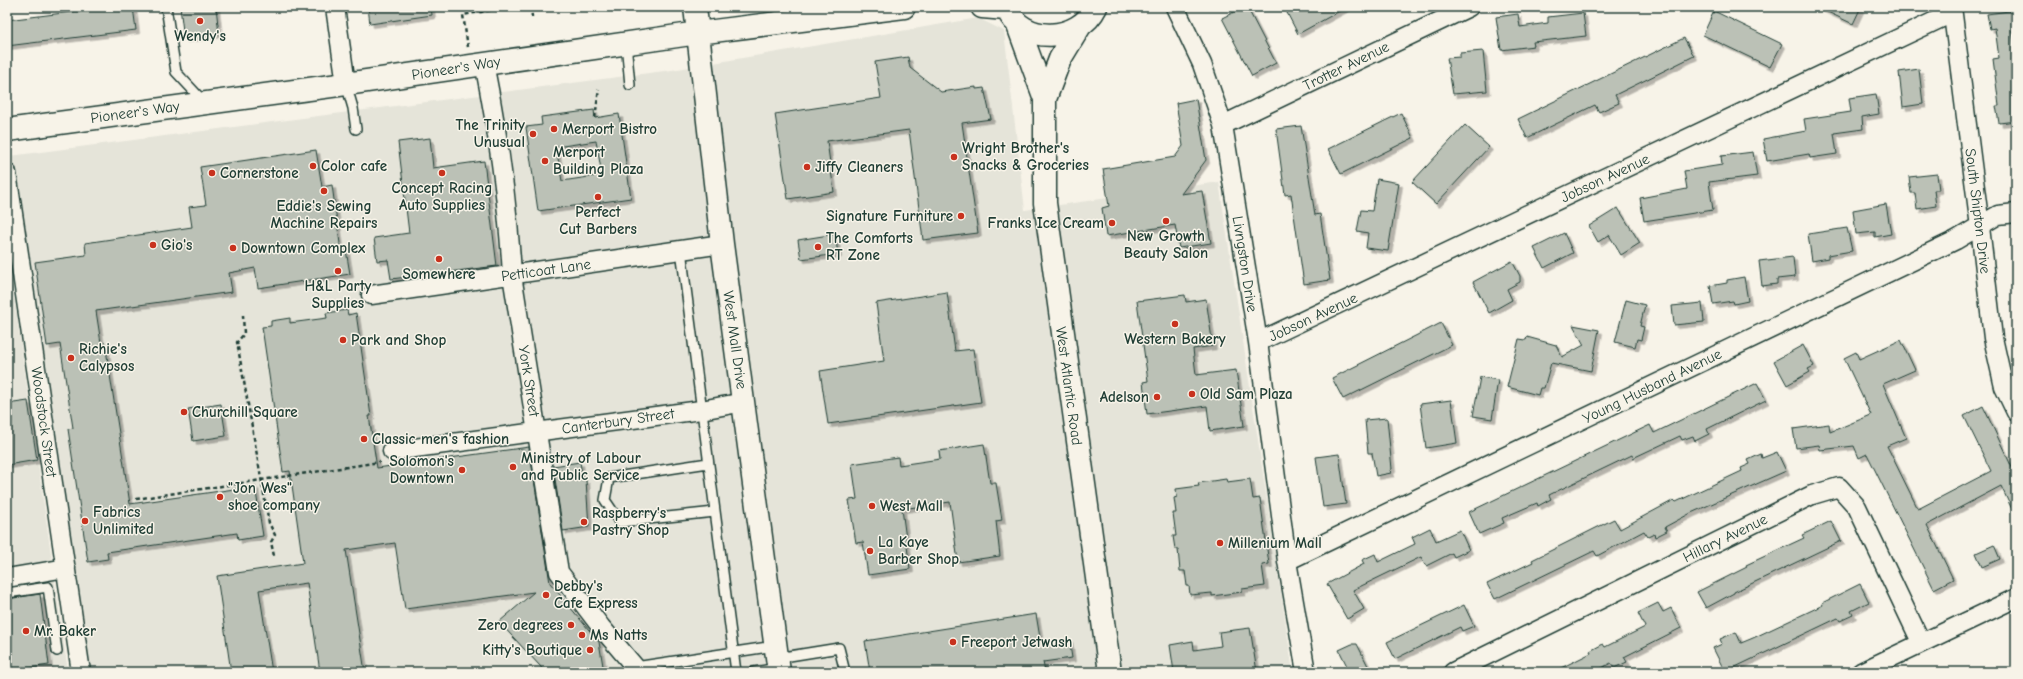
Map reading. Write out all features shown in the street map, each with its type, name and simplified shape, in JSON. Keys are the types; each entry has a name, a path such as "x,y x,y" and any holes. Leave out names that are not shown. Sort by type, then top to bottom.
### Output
{"main road":[{"name":"West Mall Drive","path":"695,7 722,244 777,661"},
{"name":"Pioneer's Way","path":"7,130 346,84 698,32 904,7"},
{"path":"982,7 1010,13 1032,32 1048,36 1065,34 1080,26 1092,15 1096,7"},
{"name":"West Atlantic Road","path":"1010,13 1045,99"},
{"name":"West Atlantic Road","path":"1080,26 1060,59 1045,99 1046,224 1110,672"}],"street":[{"path":"335,7 346,84"},
{"name":"Livngston Drive","path":"1175,7 1202,64 1223,125 1258,342 1287,561 1306,672"},
{"name":"Trotter Avenue","path":"1223,125 1469,7"},
{"name":"South Shipton Drive","path":"1952,10 1993,338 2004,387 2016,412"},
{"name":"Jobson Avenue","path":"1258,342 1952,10"},
{"name":"York Street","path":"477,64 493,106 510,240 512,275 558,572 635,670"},
{"name":"Woodstock Street","path":"7,173 81,672"},
{"name":"Young Husband Avenue","path":"1287,561 1956,240 1998,215 2016,213"},
{"name":"Petticoat Lane","path":"371,295 722,244"},
{"name":"Canterbury Street","path":"392,452 701,410 744,402"},
{"name":"Hillary Avenue","path":"1453,672 1812,495 1839,487 1857,507 1921,642"},
{"path":"7,578 66,568"},
{"path":"1861,672 1921,642 2016,598"}],"lane":[{"path":"166,7 176,72 204,103"},
{"path":"626,43 630,85"},
{"path":"346,84 353,108 356,129"},
{"path":"681,250 736,672"},
{"path":"708,463 609,478 605,500 620,522 715,512"},
{"path":"7,593 48,586 57,651"},
{"path":"754,672 777,661 839,648 846,672"},
{"path":"635,670 733,652 777,661"}],"path":[{"path":"477,64 463,15 510,7"},
{"path":"531,7 532,17"},
{"path":"595,118 599,89"},
{"path":"243,315 244,334 237,342 269,523 275,535 272,542 274,556"},
{"path":"136,499 261,479 379,463 392,452"}],"shaded area":[{"path":"978,18 1004,31 1025,210 1219,182 1293,672 90,672 10,156 672,70"},
{"path":"7,247 68,672 7,672"}],"building":[{"path":"111,7 133,7 136,30 7,46 7,20"},
{"name":"Wendy's","path":"180,7 216,7 219,34 184,39"},
{"path":"368,7 431,7 432,15 370,24"},
{"path":"1244,7 1247,7 1276,63 1252,76 1222,18"},
{"path":"1284,7 1347,7 1298,34"},
{"path":"1817,7 1861,7 1853,24"},
{"path":"2016,10 2016,29 2012,30 2016,55 2016,121 1999,123 1996,106 1999,106 1993,59 1999,58 1995,28 1990,29 1987,14"},
{"path":"1714,11 1782,44 1770,67 1703,35"},
{"path":"1583,13 1586,36 1533,42 1534,46 1501,50 1496,17 1518,14 1520,27 1548,23 1548,17"},
{"path":"1684,38 1694,56 1615,95 1619,103 1599,112 1595,105 1527,138 1518,119"},
{"path":"1483,51 1487,91 1453,94 1447,58 1460,57 1460,53"},
{"path":"908,57 910,68 941,92 976,87 976,89 984,88 991,119 962,123 978,233 923,240 909,130 827,141 834,192 788,199 775,114 881,98 875,62"},
{"path":"1919,69 1923,104 1903,107 1899,72"},
{"path":"1876,94 1879,114 1862,117 1863,129 1834,133 1837,154 1810,158 1809,154 1767,161 1763,139 1806,131 1804,119 1851,112 1849,98"},
{"path":"1196,99 1206,160 1181,194 1202,191 1211,243 1179,248 1175,225 1106,236 1102,208 1109,206 1103,169 1175,157 1183,146 1176,103"},
{"name":"Merport Building Plaza","path":"594,110 595,118 619,114 631,198 538,211 526,127 542,125 541,117","holes":["596,141 602,175 562,181 556,147"]},
{"path":"1401,113 1413,138 1341,174 1328,149"},
{"path":"1465,125 1489,147 1436,204 1412,182"},
{"path":"1301,126 1315,215 1320,214 1330,280 1304,284 1291,194 1285,195 1276,129"},
{"path":"430,138 433,168 484,161 497,266 391,279 388,260 377,261 374,238 409,233 398,142"},
{"name":"Downtown Complex","path":"316,150 322,187 332,185 341,251 346,250 350,274 258,288 255,268 229,273 232,292 96,311 101,343 105,343 130,504 255,486 263,536 238,540 237,533 107,552 108,559 88,562 68,429 73,428 60,344 47,346 35,262 86,255 85,243 192,227 189,207 206,205 200,167"},
{"path":"1753,152 1757,176 1709,182 1713,210 1644,221 1640,198 1687,189 1684,171 1722,165 1721,156"},
{"path":"1937,174 1939,190 1934,190 1936,206 1917,209 1915,193 1911,193 1909,177"},
{"path":"1377,179 1399,183 1388,251 1366,248 1368,233 1357,231 1361,210 1372,211"},
{"path":"1886,204 1891,234 1875,237 1875,232 1856,234 1853,210"},
{"path":"1618,208 1640,243 1621,255 1609,235 1598,242 1589,226"},
{"path":"1847,228 1852,251 1828,255 1828,258 1812,261 1808,234"},
{"path":"1564,233 1573,253 1544,268 1534,248"},
{"name":"The Comforts RT Zone","path":"835,234 838,254 801,259 798,240"},
{"path":"1793,257 1795,277 1777,279 1777,284 1762,286 1759,261"},
{"path":"1512,261 1520,276 1520,282 1507,289 1512,300 1489,313 1473,282"},
{"path":"1744,277 1748,301 1734,304 1733,301 1713,304 1710,286 1727,283 1727,280"},
{"path":"947,292 955,351 973,349 981,402 828,424 820,371 884,361 876,303"},
{"path":"1185,295 1186,302 1206,299 1213,346 1193,349 1196,375 1236,370 1244,426 1210,431 1207,406 1147,414 1143,382 1148,381 1137,301"},
{"path":"1626,300 1645,305 1640,326 1644,327 1641,340 1637,339 1635,347 1615,342"},
{"path":"1702,303 1704,322 1674,325 1672,306"},
{"path":"347,310 348,315 356,313 377,468 529,447 550,583 599,642 604,672 542,672 541,667 499,622 534,592 405,609 395,543 346,550 365,672 320,672 307,583 259,590 272,672 231,672 217,576 303,563 290,471 283,472 262,327 271,326 271,321 290,318 290,323 327,318 326,313"},
{"path":"1441,323 1452,345 1343,399 1332,378"},
{"path":"1573,325 1599,330 1591,371 1551,363 1544,388 1540,388 1538,395 1507,387 1519,339 1526,340 1527,337 1556,345 1562,357 1584,345"},
{"path":"1901,340 1915,370 1883,384 1906,438 1887,446 1918,509 1991,471 1964,416 1983,406 2016,476 2016,518 2001,486 1927,525 1953,579 1934,589 1867,454 1859,458 1854,446 1820,450 1819,445 1796,448 1793,429 1829,424 1830,432 1871,415 1844,358 1856,352 1859,359"},
{"path":"1803,345 1814,366 1808,369 1810,372 1787,385 1774,361"},
{"path":"1480,377 1498,380 1492,419 1473,416"},
{"path":"1757,383 1766,400 1707,429 1709,434 1695,441 1693,436 1682,440 1680,436 1633,458 1632,455 1549,495 1551,499 1538,506 1537,503 1502,518 1504,523 1479,534 1469,512 1650,425 1654,433"},
{"path":"1451,400 1457,443 1426,448 1420,404"},
{"path":"28,401 37,460 7,465 7,404"},
{"path":"221,404 226,436 193,441 188,409"},
{"path":"1387,418 1392,469 1390,470 1391,473 1376,476 1372,453 1368,453 1365,420"},
{"name":"West Mall","path":"984,444 990,483 996,483 1002,520 996,521 1000,556 958,562 950,502 902,509 910,569 868,575 863,542 856,543 849,500 857,499 852,464 898,457 899,465 940,459 939,451"},
{"path":"1777,452 1786,471 1691,513 1665,527 1667,531 1655,537 1654,534 1648,537 1644,531 1597,556 1594,551 1495,599 1487,584 1533,562 1532,560 1614,519 1620,529 1674,500 1676,502 1742,471 1741,468 1750,464 1748,460 1761,454 1762,458"},
{"path":"1339,454 1346,504 1323,507 1316,457"},
{"path":"580,462 583,481 586,480 589,527 563,531 553,466"},
{"name":"Millenium Mall","path":"1226,479 1227,482 1250,479 1253,499 1260,498 1269,564 1262,565 1265,586 1242,589 1242,592 1212,596 1212,593 1190,595 1185,571 1180,571 1178,549 1175,549 1173,536 1176,536 1173,513 1176,513 1174,498 1177,497 1176,489 1199,486 1198,483"},
{"path":"1831,521 1841,541 1734,592 1706,608 1697,592 1747,567 1746,565 1804,538 1802,535"},
{"path":"1430,528 1436,541 1460,530 1469,550 1454,557 1452,553 1426,566 1421,557 1353,590 1364,609 1347,619 1327,584 1364,564 1362,560 1375,554 1378,562 1415,544 1412,537"},
{"path":"1994,545 2000,559 1982,567 1976,553"},
{"path":"1860,584 1869,602 1851,611 1853,615 1840,621 1838,618 1725,672 1713,648 1722,644 1720,639 1736,632 1741,643 1823,605 1822,603"},
{"name":"Mr. Baker","path":"40,594 49,665 7,671 7,599"},
{"path":"1658,603 1663,612 1671,608 1681,628 1624,657 1627,662 1614,668 1611,663 1594,672 1553,672 1591,653 1590,651 1603,644 1605,647 1645,627 1638,613"},
{"path":"1464,605 1474,626 1462,631 1460,627 1395,659 1387,642"},
{"name":"Freeport Jetwash","path":"1036,614 1041,644 1069,639 1072,658 1043,662 1045,672 870,672 865,641"},
{"path":"1250,628 1257,672 1174,672 1170,645 1193,641 1194,650 1221,646 1219,632"},
{"path":"1352,644 1357,644 1371,672 1350,672 1339,650"}],"place":[{"name":"Wendy's","path":"200,21"},
{"name":"Merport Bistro","path":"554,129"},
{"name":"The Trinity Unusual","path":"533,134"},
{"name":"Wright Brother's Snacks & Groceries","path":"954,157"},
{"name":"Merport Building Plaza","path":"545,161"},
{"name":"Color cafe","path":"313,166"},
{"name":"Jiffy Cleaners","path":"807,167"},
{"name":"Cornerstone","path":"212,173"},
{"name":"Concept Racing Auto Supplies","path":"442,173"},
{"name":"Eddie's Sewing Machine Repairs","path":"324,191"},
{"name":"Perfect Cut Barbers","path":"598,197"},
{"name":"Signature Furniture","path":"961,216"},
{"name":"New Growth Beauty Salon","path":"1166,221"},
{"name":"Franks Ice Cream","path":"1112,223"},
{"name":"Gio's","path":"153,245"},
{"name":"The Comforts RT Zone","path":"818,247"},
{"name":"Downtown Complex","path":"233,248"},
{"name":"Somewhere","path":"439,259"},
{"name":"H&L Party Supplies","path":"338,271"},
{"name":"Western Bakery","path":"1175,324"},
{"name":"Park and Shop","path":"343,340"},
{"name":"Richie's Calypsos","path":"71,358"},
{"name":"Old Sam Plaza","path":"1192,394"},
{"name":"Adelson","path":"1157,397"},
{"name":"Churchill Square","path":"184,412"},
{"name":"Classic men's fashion","path":"364,439"},
{"name":"Ministry of Labour and Public Service","path":"513,467"},
{"name":"Solomon's Downtown","path":"462,470"},
{"name":"\"Jon Wes\" shoe company","path":"220,497"},
{"name":"West Mall","path":"872,506"},
{"name":"Fabrics Unlimited","path":"85,521"},
{"name":"Raspberry's Pastry Shop","path":"584,522"},
{"name":"Millenium Mall","path":"1220,543"},
{"name":"La Kaye Barber Shop","path":"870,551"},
{"name":"Debby's Cafe Express","path":"546,595"},
{"name":"Zero degrees","path":"571,625"},
{"name":"Mr. Baker","path":"26,631"},
{"name":"Ms Natts","path":"582,635"},
{"name":"Freeport Jetwash","path":"953,642"},
{"name":"Kitty's Boutique","path":"590,650"}]}
